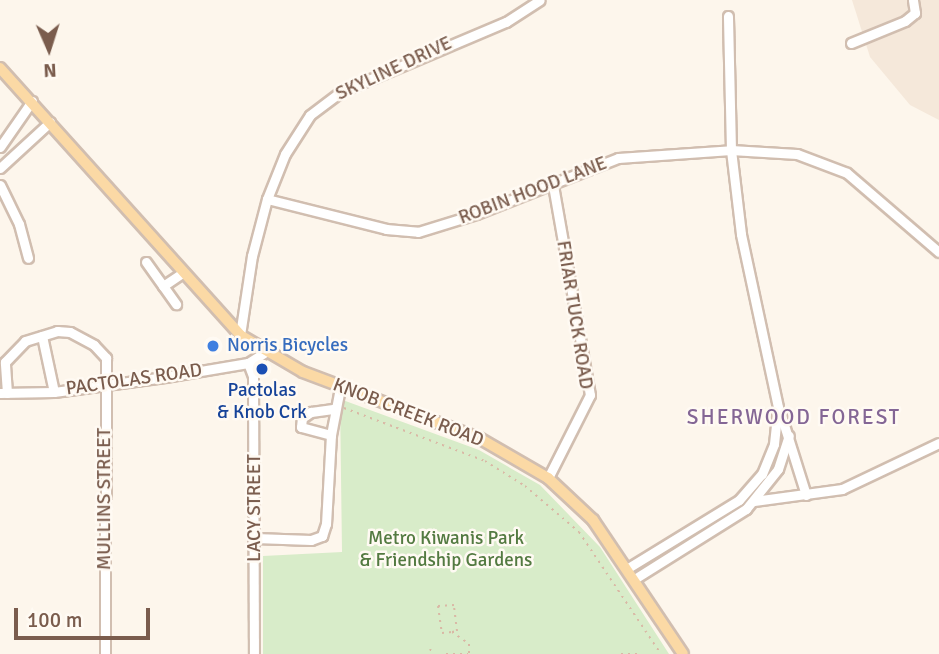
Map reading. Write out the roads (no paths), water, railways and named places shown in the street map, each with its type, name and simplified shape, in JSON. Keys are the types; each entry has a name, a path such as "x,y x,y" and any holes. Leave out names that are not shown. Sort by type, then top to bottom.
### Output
{"main road":[{"name":"KNOB CREEK ROAD","path":"0,68 240,335 264,353 340,388 479,438 548,478 593,520 636,578 683,654"}],"street":[{"name":"SKYLINE DRIVE","path":"240,335 252,256 267,199 299,128 325,102 412,58 506,22 540,0"},
{"path":"851,43 905,21 915,13 913,0"},
{"path":"728,16 731,150 741,234 778,407 806,495"},
{"path":"0,147 32,101"},
{"path":"0,168 50,122"},
{"name":"ROBIN HOOD LANE","path":"267,199 386,229 418,232 553,185 618,158 731,150 797,154 847,173 939,252"},
{"path":"0,185 19,224 28,258"},
{"name":"FRIAR TUCK ROAD","path":"548,478 590,395 553,185"},
{"path":"146,262 176,304"},
{"path":"163,286 182,273"},
{"name":"MULLINS STREET","path":"42,336 71,332 94,345 106,358 109,374 105,385 105,654"},
{"path":"4,393 7,356 25,341 42,336 54,392"},
{"name":"PACTOLAS ROAD","path":"4,393 54,392 248,363 264,353"},
{"name":"LACY STREET","path":"248,363 253,376 256,538 254,654"},
{"path":"256,538 311,540 322,536 326,524 334,407 340,388"},
{"path":"331,435 301,427 302,418 311,412 334,407"},
{"path":"628,568 739,500 768,460 778,407"},
{"path":"636,578 746,509 780,466 789,436"},
{"path":"754,501 842,489 939,443"},
{"path":"768,460 798,476"},
{"path":"739,500 746,509"}],"place":[{"name":"Norris Bicycles","path":"213,346"},
{"name":"Pactolas & Knob Crk","path":"262,369"}],"district":[{"name":"SHERWOOD FOREST","path":"794,417"}],"park label":[{"name":"Metro Kiwanis Park & Friendship Gardens","path":"446,550"}]}
